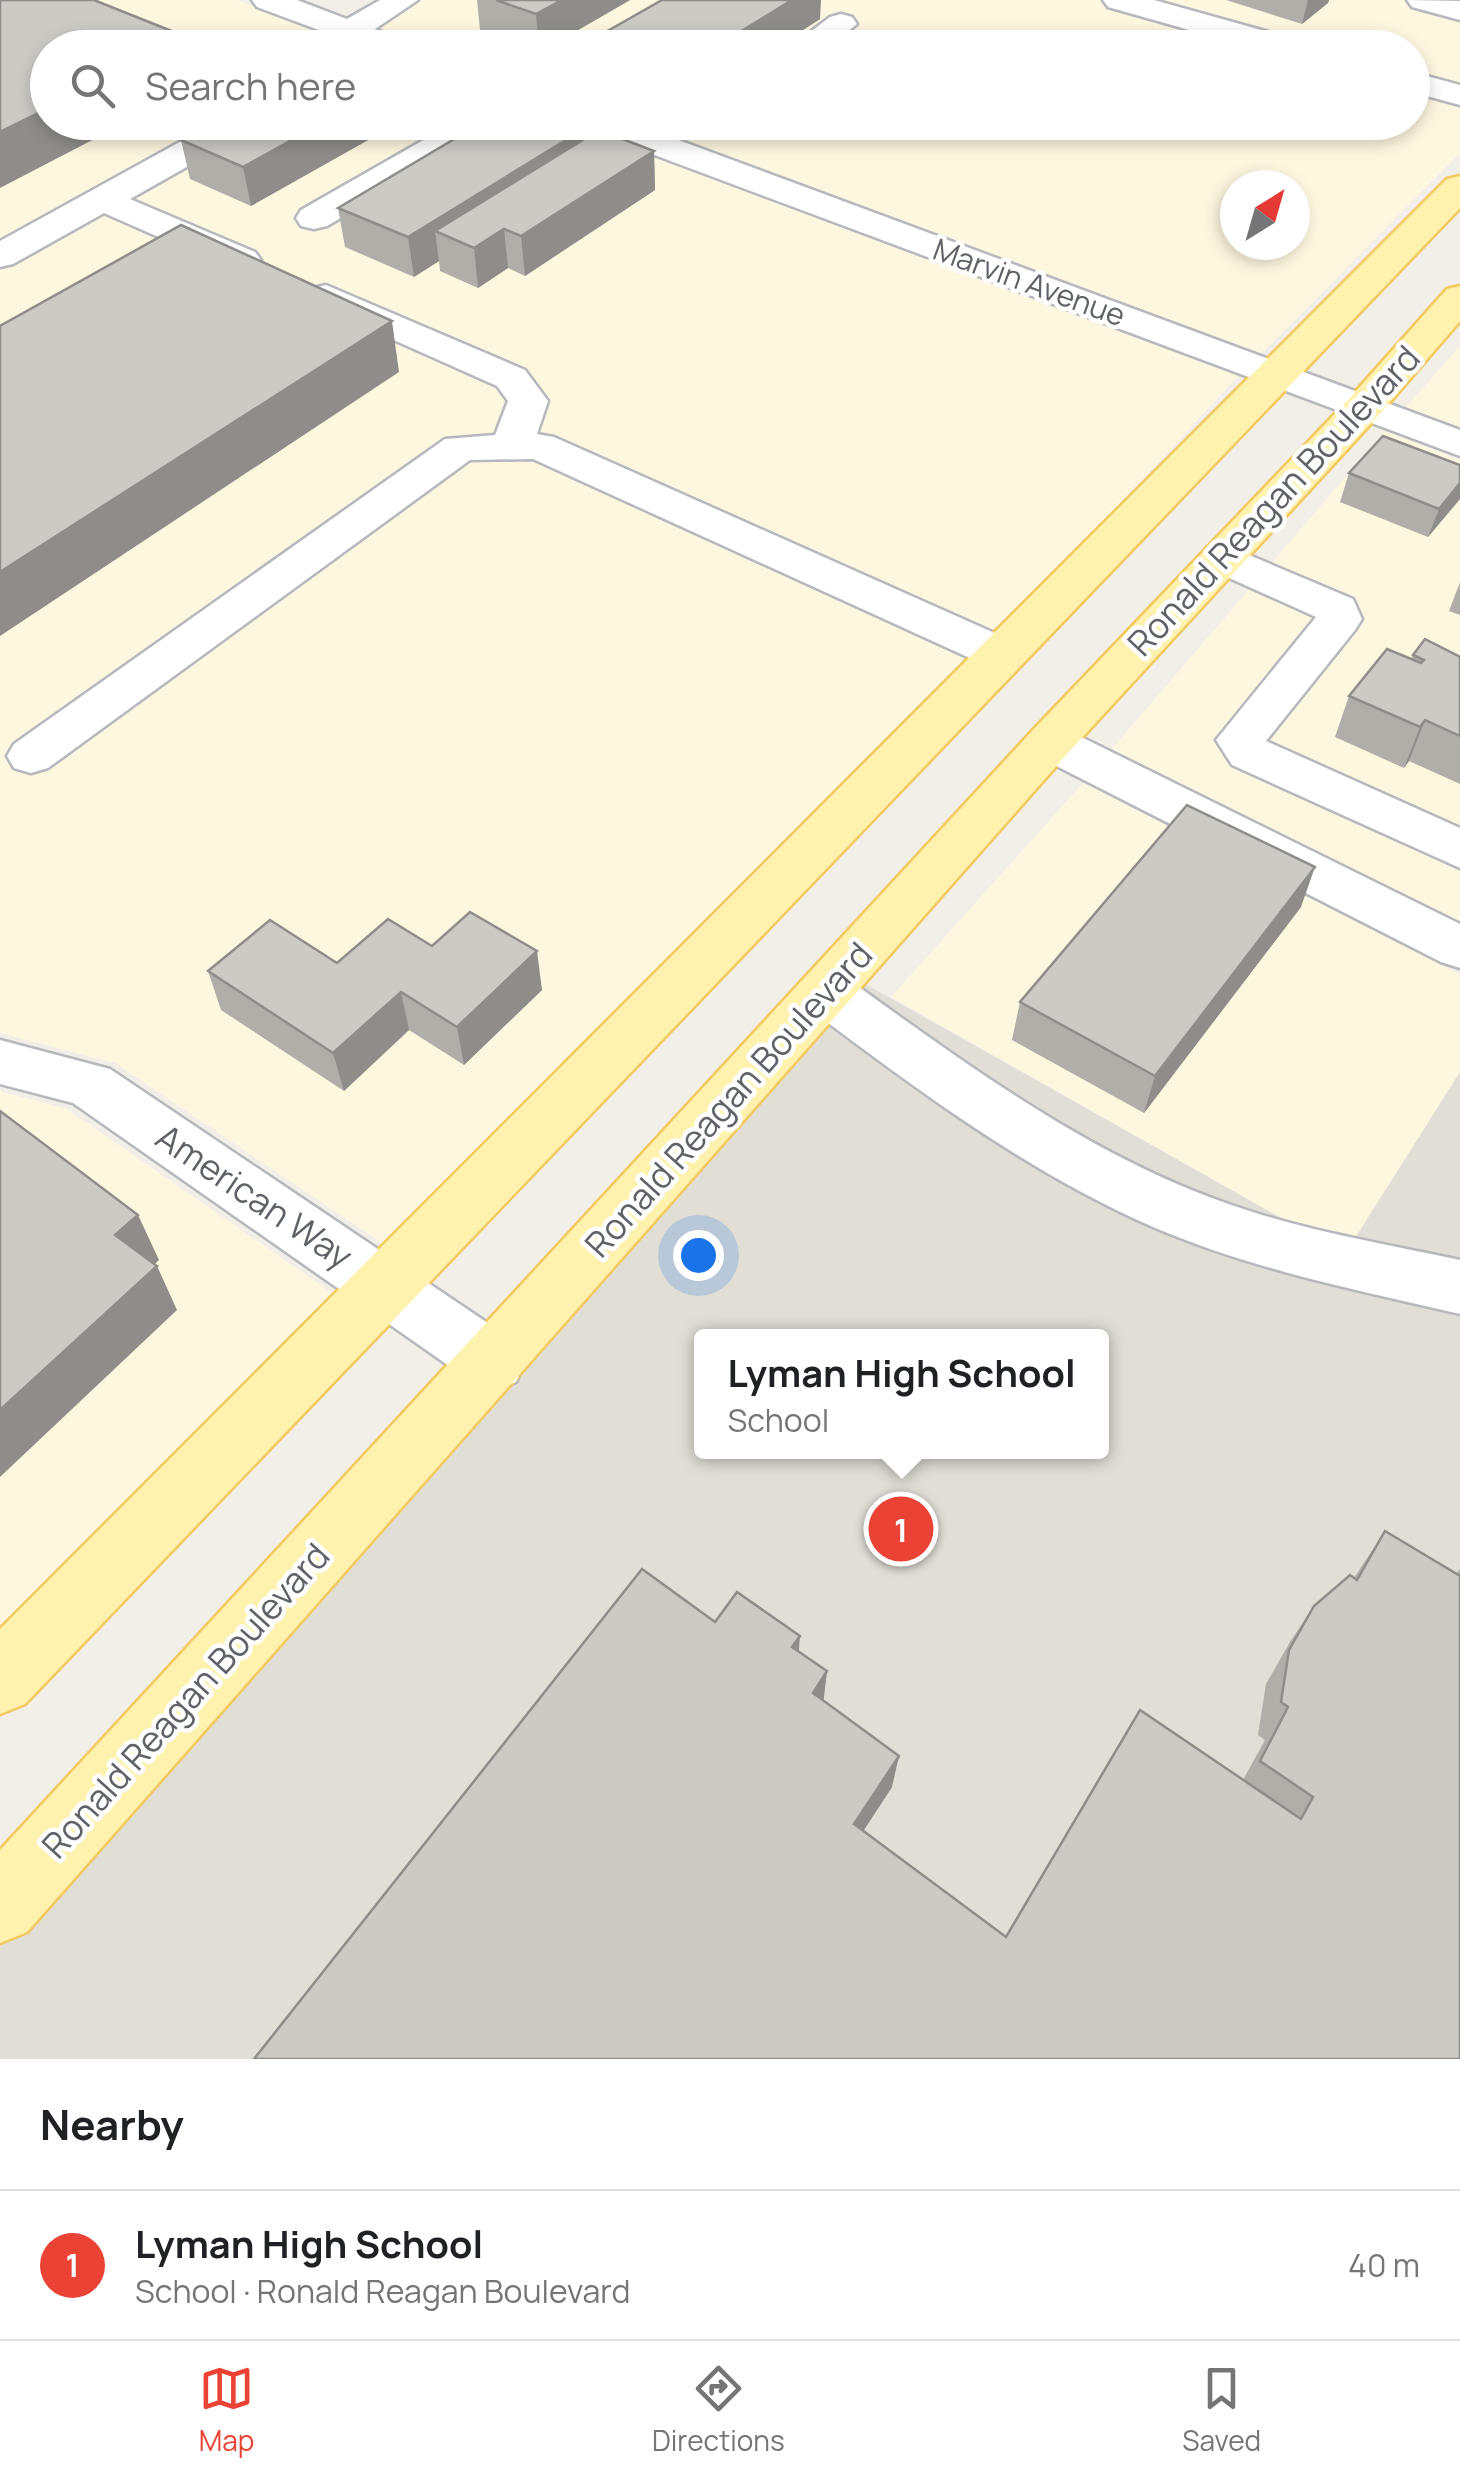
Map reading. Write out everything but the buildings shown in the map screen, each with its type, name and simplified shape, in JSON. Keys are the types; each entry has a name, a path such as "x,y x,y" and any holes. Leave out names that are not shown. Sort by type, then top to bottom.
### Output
{"main road":[{"path":"0,1679 1460,187"},
{"name":"Ronald Reagan Boulevard","path":"0,1905 1050,742 1363,408 1460,297"}],"street":[{"path":"268,0 319,30"},
{"path":"350,30 402,0"},
{"path":"1119,0 1226,30"},
{"path":"1423,0 1460,10"},
{"path":"832,30 841,24"},
{"path":"1430,87 1460,95"},
{"path":"0,256 210,140"},
{"path":"314,218 450,140"},
{"name":"Marvin Avenue","path":"644,140 1460,444"},
{"path":"657,145 664,140"},
{"path":"102,200 511,378 528,401 510,446"},
{"path":"134,256 174,231"},
{"path":"31,756 460,448 540,446 1001,654"},
{"path":"1222,558 1337,609 1339,619 1240,740 1248,753 1460,849"},
{"path":"1050,742 1460,948"},
{"path":"826,992 972,1096 1084,1163 1175,1210 1289,1247 1460,1286"},
{"name":"American Way","path":"0,1062 90,1085 494,1362"}],"shaded area":[{"path":"0,0 237,0 315,30 30,30 30,140 191,140 0,243"},
{"path":"422,0 1460,0 1460,153 1261,354 677,140 1430,140 1430,30 372,27"},
{"path":"235,140 609,140 1239,375 1093,533 385,1245 115,1063 0,1033 0,269"},
{"path":"1460,346 1460,429 1405,408"},
{"path":"1385,431 1460,460 1460,922 1112,749"},
{"path":"1084,782 1460,974 1460,1072 1345,1254 891,997"},
{"path":"844,972 1345,1254 1460,1072 1460,2059 0,2059 0,1905"},
{"path":"0,1091 67,1109 335,1295 0,1633"}],"place":[{"name":"Lyman High School","path":"901,1529"}]}
